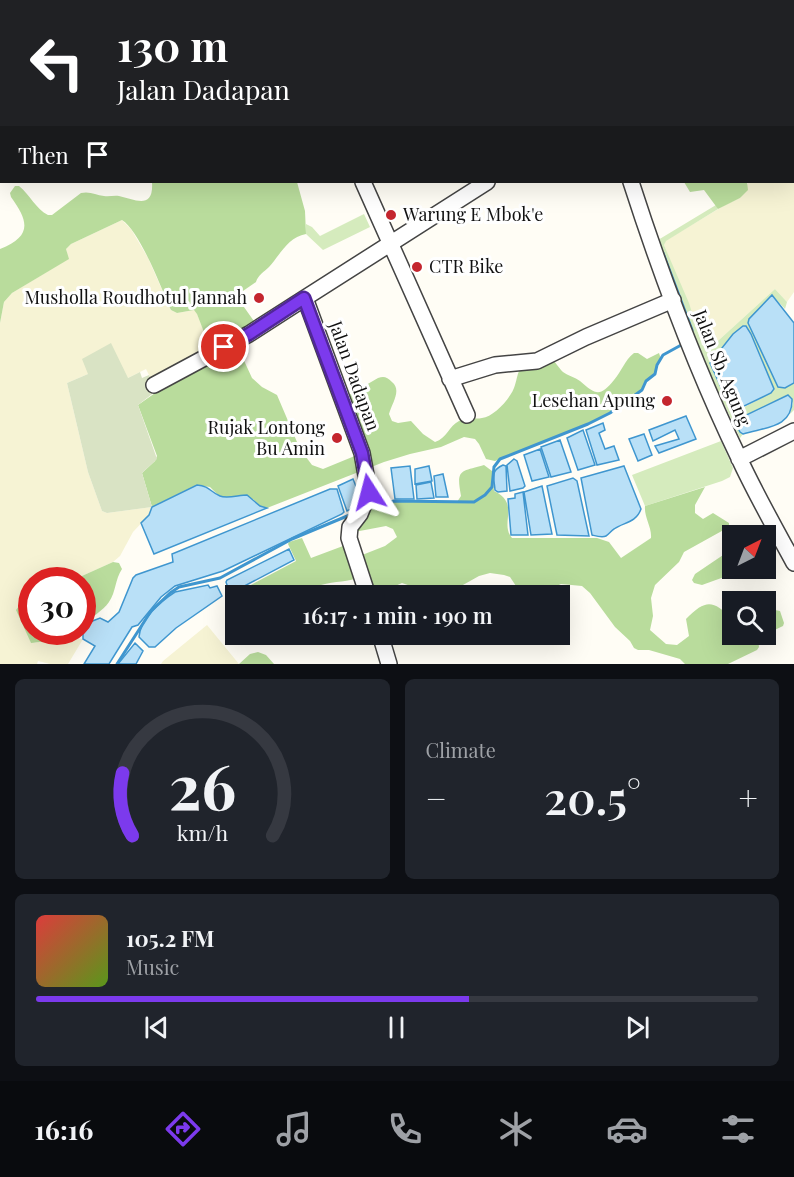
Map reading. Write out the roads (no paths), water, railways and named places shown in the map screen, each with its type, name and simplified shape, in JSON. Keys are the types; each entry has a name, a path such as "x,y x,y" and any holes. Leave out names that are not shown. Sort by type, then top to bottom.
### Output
{"street":[{"path":"363,183 466,415"},
{"path":"154,385 249,334 485,183"},
{"name":"Jalan Sb. Agung","path":"631,183 647,234 687,339 739,459 794,563"},
{"name":"Jalan Dadapan","path":"304,298 362,453 369,488 362,508 350,527 349,538 364,585"},
{"path":"450,379 495,365 537,361 586,337 673,300"},
{"path":"739,459 794,431"},
{"path":"384,645 389,664"}],"water":[{"path":"772,295 794,323 794,383 785,388 778,387 748,323 749,319"},
{"path":"746,326 751,334 774,389 771,393 734,411 710,363 733,334"},
{"path":"788,395 792,399 791,409 783,421 760,430 743,434 740,432 736,424 738,419"},
{"path":"686,416 696,439 659,453 655,446 679,439 675,430 653,441 649,430"},
{"path":"603,423 605,430 599,433 605,449 614,446 619,460 597,465 586,430"},
{"path":"583,430 595,465 578,470 567,438"},
{"path":"644,434 652,455 638,461 629,439"},
{"path":"560,440 571,472 551,477 541,447"},
{"path":"540,449 549,477 532,481 524,455"},
{"path":"514,459 517,461 525,486 510,491 507,465"},
{"path":"503,465 506,466 507,491 498,492 495,490 494,472"},
{"path":"410,466 414,499 395,499 391,468"},
{"path":"429,466 432,481 415,484 415,469"},
{"path":"624,466 641,509 639,514 606,536 592,535 581,478"},
{"path":"443,474 448,497 436,497 434,476"},
{"path":"573,478 577,481 589,536 557,535 547,486"},
{"path":"353,479 362,501 361,504 347,511 338,486"},
{"path":"431,482 434,498 417,499 416,485"},
{"path":"197,485 223,497 247,495 260,506 267,508 154,554 141,523 149,515 152,507"},
{"path":"542,486 552,534 531,535 524,492"},
{"path":"330,489 337,489 344,512 342,514 223,571 175,586 161,597 138,625 132,627 109,664 84,664 95,646 93,645 96,645 96,620 100,618 108,622 119,612 133,578 173,562 172,554"},
{"path":"523,492 528,535 511,535 508,499 515,498 515,494"},
{"path":"289,549 294,560 246,585 227,585 227,580"},
{"path":"208,585 210,588 217,586 222,596 176,628 155,647 149,647 139,637 147,617 169,596 175,592"},
{"path":"135,643 143,651 136,664 118,664"}],"waterway":[{"path":"663,253 692,330 691,335"},
{"path":"367,508 394,501 474,502 492,487 494,467 500,459 610,413 642,390 646,381 655,374 663,355 683,344"},
{"path":"117,664 151,611 179,587 220,578 292,539 352,514"}],"place":[{"name":"Warung E Mbok'e","path":"391,215"},
{"name":"CTR Bike","path":"417,267"},
{"name":"Musholla Roudhotul Jannah","path":"259,298"},
{"name":"Lesehan Apung","path":"667,401"},
{"name":"Rujak Lontong Bu Amin","path":"337,438"}]}
